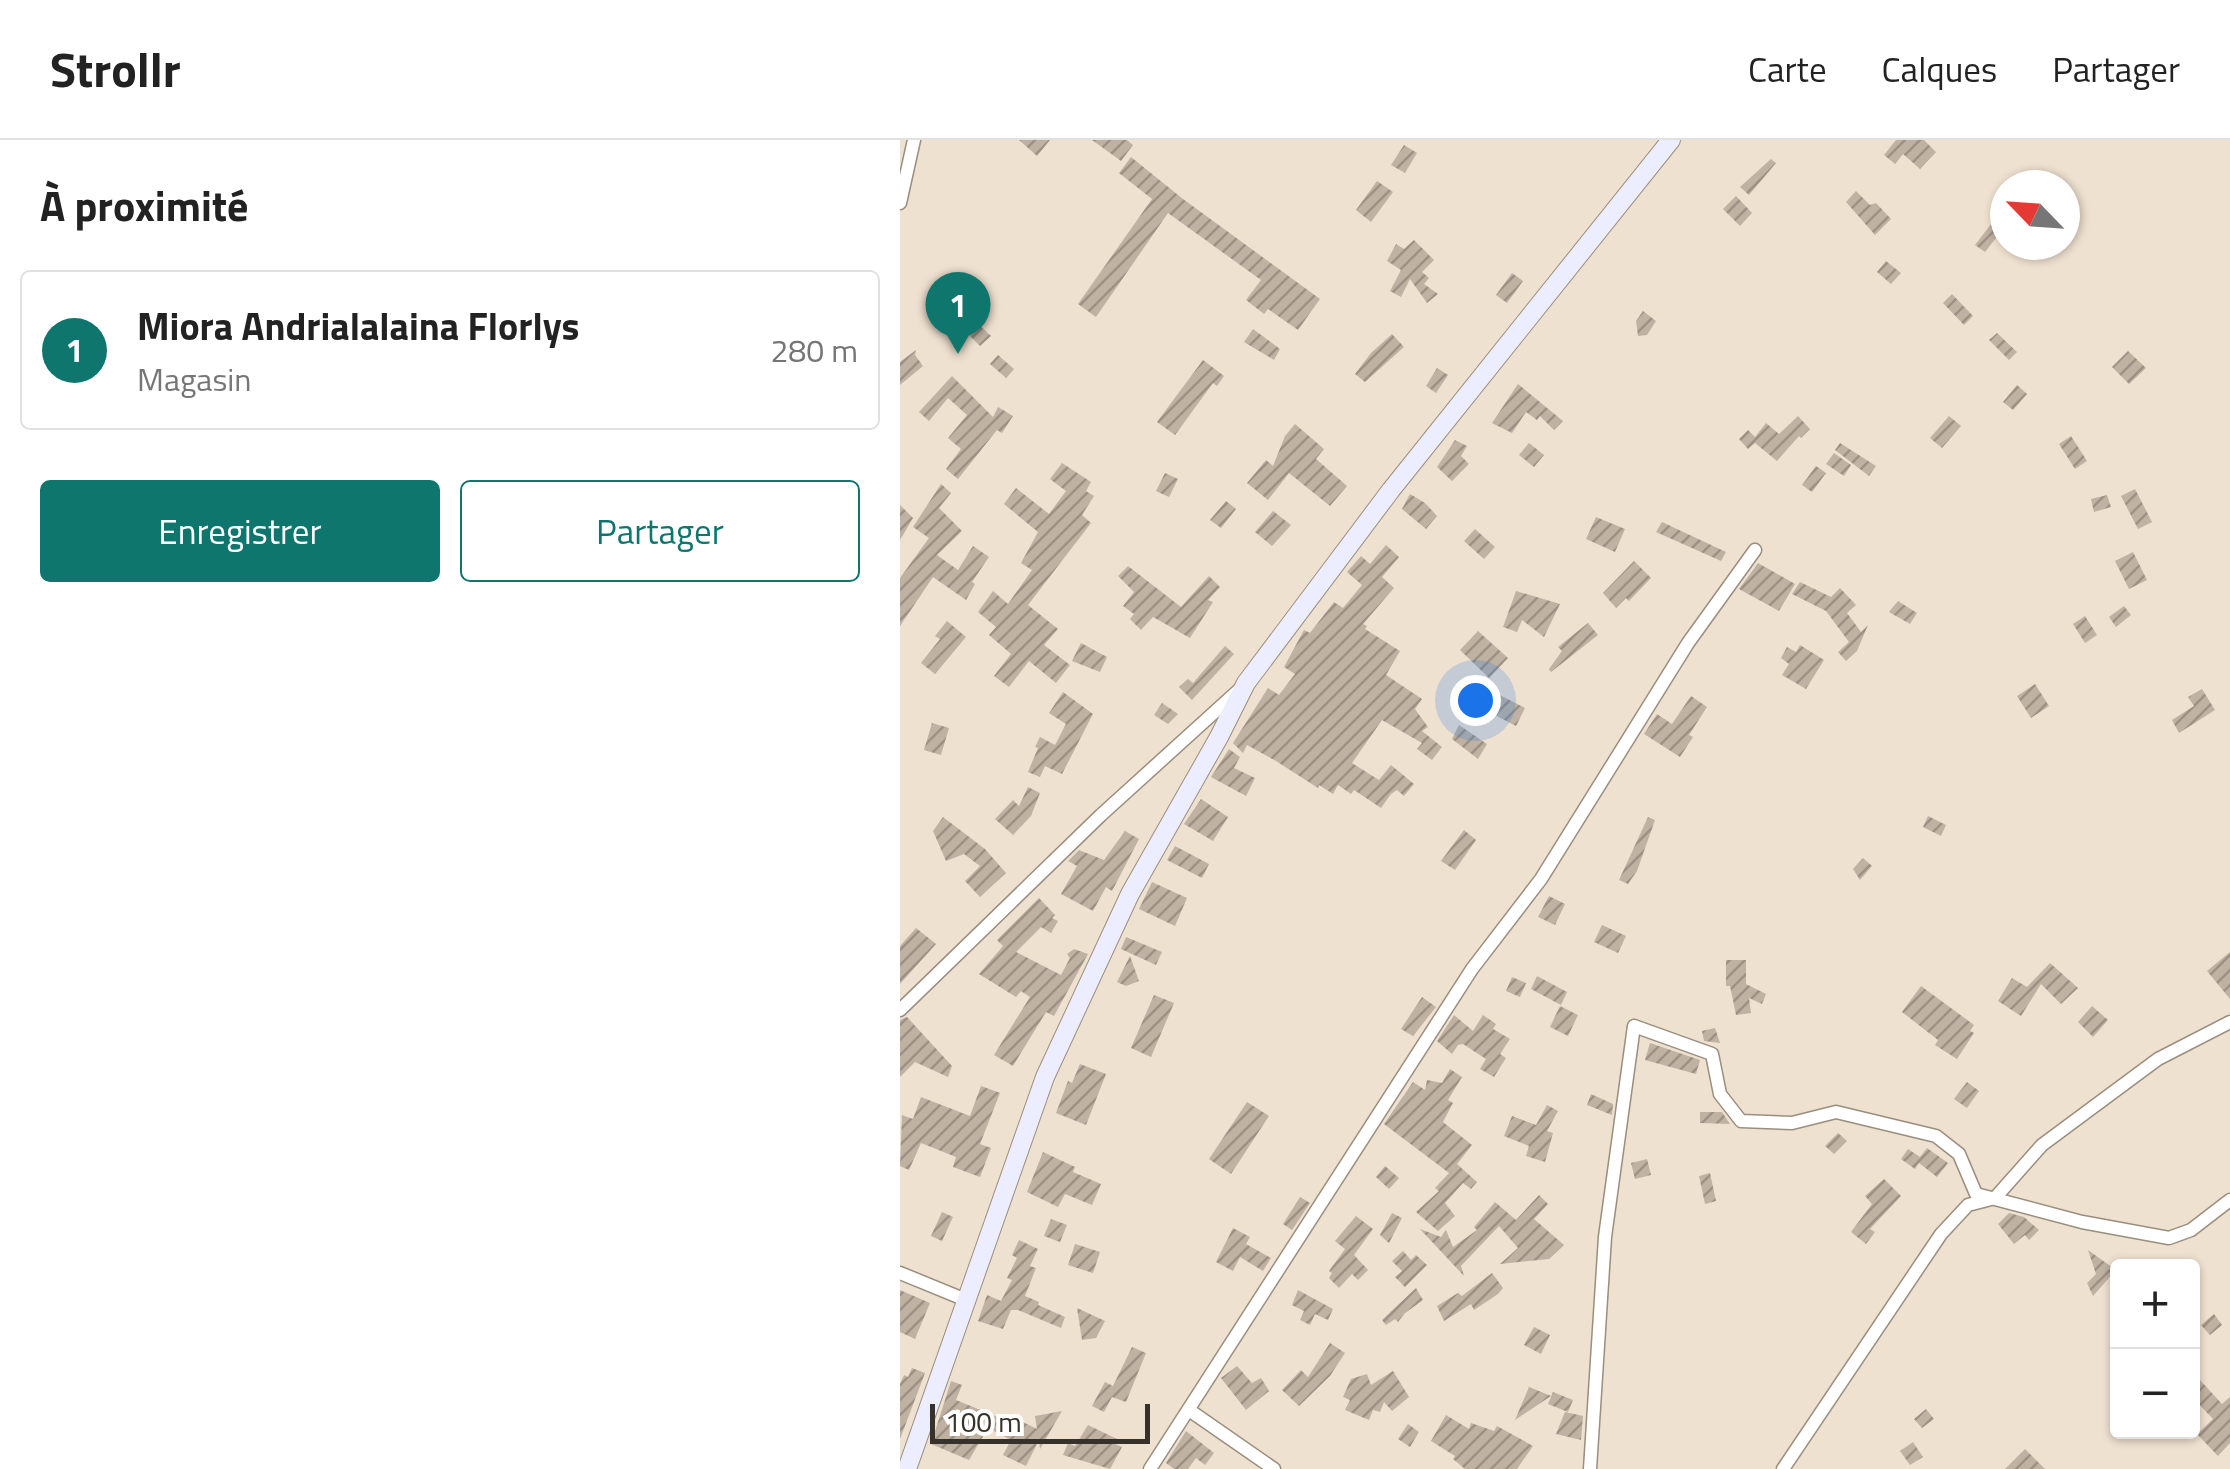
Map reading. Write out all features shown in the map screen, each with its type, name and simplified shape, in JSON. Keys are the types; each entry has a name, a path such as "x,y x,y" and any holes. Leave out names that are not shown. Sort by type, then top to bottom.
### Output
{"main road":[{"path":"907,1469 1045,1077 1130,894 1246,684 1392,490 1671,140"}],"street":[{"path":"900,203 914,140"},
{"path":"1150,1469 1472,969 1541,879 1688,643 1755,550"},
{"path":"900,1010 1101,816 1246,684"},
{"path":"1783,1469 1941,1234 1968,1206 1994,1198 2042,1145 2158,1059 2230,1022"},
{"path":"1590,1469 1605,1236 1634,1026 1712,1054 1720,1094 1741,1121 1792,1123 1836,1112 1936,1136 1959,1154 1976,1194 2082,1222 2169,1238 2191,1230 2230,1200"},
{"path":"900,1272 966,1300"},
{"path":"1189,1410 1274,1469"}],"building":[{"path":"1019,140 1050,140 1037,156"},
{"path":"1092,140 1127,140 1133,145 1121,161"},
{"path":"1896,140 1924,140 1936,152 1920,169 1903,154 1895,164 1884,155"},
{"path":"1404,145 1417,153 1405,173 1391,165"},
{"path":"1131,157 1320,299 1298,330 1268,309 1264,314 1246,300 1261,280 1168,213 1096,317 1078,304 1152,199 1119,173"},
{"path":"1771,159 1776,163 1749,195 1740,187"},
{"path":"1377,181 1393,192 1371,222 1356,210"},
{"path":"1856,191 1870,205 1876,203 1891,219 1875,235 1846,202"},
{"path":"1736,196 1752,213 1740,226 1723,209"},
{"path":"1990,225 1990,246 1985,252 1975,245"},
{"path":"1414,240 1434,260 1422,272 1429,278 1424,284 1438,294 1427,303 1410,279 1401,297 1390,291 1401,270 1387,261 1396,244 1404,249"},
{"path":"1886,261 1901,273 1891,284 1877,272"},
{"path":"1512,273 1523,281 1507,303 1496,295"},
{"path":"1952,294 1973,316 1964,325 1943,303"},
{"path":"1643,311 1656,321 1647,335 1638,336 1636,321"},
{"path":"955,314 965,322 954,335 943,328"},
{"path":"976,322 991,336 980,346 966,332"},
{"path":"1253,329 1280,349 1274,360 1244,342"},
{"path":"1997,333 2017,352 2009,360 1989,340"},
{"path":"1392,334 1404,347 1365,382 1355,374"},
{"path":"916,350 923,366 900,385 900,362"},
{"path":"2128,351 2146,368 2129,384 2112,367"},
{"path":"998,355 1014,369 1006,378 990,364"},
{"path":"1203,360 1224,376 1217,386 1213,383 1175,435 1157,422"},
{"path":"1437,368 1448,375 1436,393 1426,386"},
{"path":"952,376 993,417 998,407 1013,416 958,479 946,469 961,449 948,438 967,415 948,398 929,421 919,412"},
{"path":"1518,384 1563,421 1554,430 1540,416 1537,420 1526,412 1512,433 1492,423"},
{"path":"2017,385 2027,394 2013,410 2003,402"},
{"path":"1798,416 1810,429 1777,461 1755,443 1748,449 1739,439 1748,430 1755,437 1766,423 1779,434"},
{"path":"1949,416 1961,426 1942,448 1930,438"},
{"path":"1295,424 1324,449 1316,459 1347,486 1330,506 1289,473 1268,500 1247,483 1266,460 1273,466 1285,436"},
{"path":"2071,436 2087,461 2075,469 2059,444"},
{"path":"1455,440 1467,446 1461,456 1469,464 1452,481 1437,467"},
{"path":"1529,443 1544,455 1534,467 1519,455"},
{"path":"1840,443 1876,466 1869,476 1835,450"},
{"path":"1834,453 1851,465 1844,476 1826,464"},
{"path":"1062,463 1091,482 1086,491 1094,496 1082,515 1091,523 1028,605 1058,629 1044,645 1070,665 1056,683 1029,661 1009,687 994,676 1011,654 989,635 996,627 978,612 993,591 1008,604 1032,570 1021,563 1038,532 1004,504 1016,488 1049,514 1066,491 1050,479"},
{"path":"1816,466 1826,473 1812,492 1802,485"},
{"path":"1165,473 1178,479 1169,497 1156,491"},
{"path":"941,484 951,493 939,508 962,531 937,555 958,570 973,546 989,557 972,582 975,584 966,600 933,577 900,626 900,578 929,538 913,527"},
{"path":"2135,489 2152,522 2138,529 2121,496"},
{"path":"1410,494 1437,516 1426,529 1402,509"},
{"path":"2107,495 2111,507 2094,512 2091,499"},
{"path":"1226,501 1236,509 1221,528 1210,520"},
{"path":"900,505 913,518 900,540"},
{"path":"1273,511 1291,525 1272,546 1255,532"},
{"path":"1596,517 1625,529 1615,552 1586,539"},
{"path":"1662,522 1726,552 1721,561 1656,532"},
{"path":"1475,529 1495,547 1484,559 1464,541"},
{"path":"1386,545 1399,557 1382,577 1394,588 1363,624 1400,651 1386,675 1422,699 1415,709 1428,727 1422,731 1442,747 1432,760 1417,749 1422,743 1382,720 1352,763 1379,780 1391,765 1414,784 1404,796 1397,790 1391,794 1381,808 1354,790 1351,794 1338,785 1333,794 1319,785 1318,788 1247,745 1243,753 1233,743 1268,688 1279,695 1295,674 1284,667 1304,630 1310,633 1334,602 1343,608 1362,585 1347,572 1361,556 1370,564"},
{"path":"2133,552 2147,580 2129,589 2115,561"},
{"path":"1634,561 1651,578 1629,601 1626,598 1616,608 1603,593"},
{"path":"1758,563 1795,584 1779,611 1739,589"},
{"path":"1128,566 1181,607 1209,576 1220,587 1208,600 1213,602 1190,638 1153,617 1141,630 1130,619 1134,614 1123,606 1134,592 1118,576"},
{"path":"1800,582 1831,597 1840,588 1856,605 1847,613 1861,632 1868,625 1857,651 1846,661 1838,652 1849,642 1826,611 1792,594"},
{"path":"1516,591 1560,604 1544,637 1522,620 1517,632 1503,627"},
{"path":"1898,601 1917,613 1910,624 1889,612"},
{"path":"2124,606 2131,615 2116,627 2109,617"},
{"path":"2085,616 2097,635 2085,643 2073,624"},
{"path":"947,621 966,637 935,674 921,663 940,639 935,636"},
{"path":"1588,623 1598,635 1551,672 1549,669 1562,651 1558,647"},
{"path":"1478,631 1508,658 1489,678 1460,650"},
{"path":"1081,643 1107,657 1100,672 1072,661"},
{"path":"1800,645 1824,660 1806,689 1782,675 1789,664 1781,658 1787,647 1796,652"},
{"path":"1225,646 1234,654 1192,700 1179,687 1188,679 1193,683"},
{"path":"2035,684 2049,706 2031,718 2017,696"},
{"path":"2202,689 2215,710 2179,733 2172,720 2194,706 2188,697"},
{"path":"1063,692 1093,714 1062,774 1045,766 1040,777 1028,772 1040,737 1055,745 1066,724 1049,713"},
{"path":"1494,692 1525,708 1516,726 1485,710"},
{"path":"1691,696 1707,707 1680,757 1644,734 1657,714 1672,724"},
{"path":"1162,703 1178,714 1168,724 1154,715"},
{"path":"932,723 949,728 941,755 924,750"},
{"path":"1459,725 1487,744 1478,759 1452,739"},
{"path":"1229,749 1240,757 1234,768 1255,778 1246,796 1211,777"},
{"path":"1028,787 1040,793 1031,816 1013,835 995,819 1013,800 1019,806"},
{"path":"1201,799 1228,817 1213,841 1184,824"},
{"path":"1928,816 1946,825 1941,836 1923,827"},
{"path":"943,817 985,849 1006,873 980,897 965,881 980,866 964,854 946,861 933,831"},
{"path":"1648,817 1655,820 1637,871 1628,884 1619,880"},
{"path":"1464,830 1476,840 1455,870 1441,861"},
{"path":"1125,831 1139,839 1112,891 1106,887 1093,911 1061,894 1077,866 1068,861 1079,850 1104,860"},
{"path":"1175,846 1209,864 1202,878 1167,860"},
{"path":"1863,858 1872,866 1860,880 1853,869"},
{"path":"1152,882 1187,898 1175,926 1139,909"},
{"path":"1549,896 1565,904 1555,925 1538,917"},
{"path":"1039,898 1058,921 1051,933 1041,927 1016,952 1061,975 1070,958 1067,954 1074,949 1088,954 1054,1016 1046,1012 1013,1066 994,1055 1030,997 1021,991 1016,997 979,974 1003,946 997,940"},
{"path":"1602,925 1626,936 1618,953 1594,942"},
{"path":"916,928 936,944 900,984 900,946"},
{"path":"1126,937 1162,952 1156,965 1121,949"},
{"path":"2230,952 2230,999 2207,971"},
{"path":"1130,956 1139,981 1126,986 1117,982"},
{"path":"1726,960 1746,960 1746,984 1766,994 1762,1004 1749,998 1751,1013 1736,1015 1730,986 1726,986"},
{"path":"2050,963 2078,988 2061,1004 2041,984 2021,1016 1998,1001 2012,978 2027,987"},
{"path":"1537,976 1567,992 1561,1005 1531,989"},
{"path":"1512,977 1526,983 1520,997 1506,991"},
{"path":"1921,986 1974,1025 1970,1031 1974,1033 1957,1059 1935,1045 1938,1040 1902,1012"},
{"path":"1154,995 1174,1003 1151,1057 1131,1048"},
{"path":"1422,997 1436,1007 1413,1036 1401,1029"},
{"path":"1560,1006 1578,1015 1568,1036 1550,1027"},
{"path":"2092,1006 2108,1020 2093,1037 2078,1022"},
{"path":"1454,1015 1473,1031 1483,1015 1496,1024 1493,1029 1510,1039 1500,1054 1506,1058 1494,1077 1480,1069 1486,1059 1463,1044 1452,1054 1437,1041"},
{"path":"907,1017 952,1066 948,1077 915,1062 900,1077 900,1020"},
{"path":"1715,1028 1720,1043 1704,1041 1702,1031"},
{"path":"1650,1043 1700,1060 1696,1074 1645,1060"},
{"path":"1080,1064 1106,1074 1086,1125 1056,1113 1068,1081 1072,1083"},
{"path":"1450,1069 1462,1077 1448,1100 1453,1103 1443,1122 1472,1145 1457,1164 1477,1182 1471,1189 1463,1183 1445,1203 1455,1216 1438,1231 1416,1212 1439,1191 1435,1188 1449,1173 1384,1124 1413,1082 1425,1090 1427,1080 1442,1083"},
{"path":"1967,1082 1979,1091 1967,1108 1954,1099"},
{"path":"981,1086 1000,1093 980,1144 991,1148 980,1177 953,1167 956,1157 921,1143 909,1170 900,1166 902,1115 913,1119 921,1097 970,1116"},
{"path":"1591,1094 1613,1104 1612,1115 1587,1105"},
{"path":"1247,1102 1269,1116 1231,1174 1209,1159"},
{"path":"1547,1105 1558,1111 1547,1131 1553,1133 1545,1162 1526,1156 1529,1146 1504,1136 1512,1116 1536,1125"},
{"path":"1700,1112 1722,1112 1730,1124 1700,1123"},
{"path":"1838,1133 1847,1141 1834,1154 1825,1146"},
{"path":"1927,1148 1948,1163 1937,1177 1919,1163 1915,1169 1901,1159 1908,1149 1920,1157"},
{"path":"1043,1152 1075,1167 1073,1172 1101,1184 1092,1205 1065,1194 1058,1207 1027,1192"},
{"path":"1647,1159 1651,1175 1635,1179 1631,1163"},
{"path":"1385,1166 1399,1178 1389,1189 1376,1177"},
{"path":"1710,1173 1716,1201 1705,1204 1699,1176"},
{"path":"1884,1179 1901,1196 1870,1229 1875,1232 1866,1244 1851,1232 1872,1204 1865,1196"},
{"path":"1539,1195 1548,1204 1534,1219 1564,1245 1549,1259 1500,1264 1518,1248 1499,1226 1461,1266 1464,1276 1420,1229 1441,1237 1446,1230 1453,1247 1477,1230 1474,1227 1495,1202 1516,1220"},
{"path":"1300,1197 1310,1203 1292,1230 1283,1224"},
{"path":"942,1212 953,1217 942,1241 931,1236"},
{"path":"1392,1213 1402,1218 1389,1243 1380,1235"},
{"path":"2009,1213 2024,1217 2039,1230 2029,1240 2025,1235 2014,1244 1998,1224"},
{"path":"1356,1216 1373,1229 1354,1255 1368,1270 1358,1280 1352,1274 1339,1288 1329,1278 1329,1271 1345,1249 1335,1241"},
{"path":"1051,1219 1067,1225 1060,1242 1044,1236"},
{"path":"1233,1228 1250,1237 1246,1244 1271,1258 1263,1271 1240,1257 1233,1271 1216,1262"},
{"path":"1019,1240 1038,1249 1030,1266 1036,1268 1025,1296 1065,1317 1061,1328 1018,1310 1011,1310 1003,1329 978,1321 987,1295 1001,1301 1012,1280 1007,1278 1017,1258 1012,1255"},
{"path":"1075,1244 1100,1252 1093,1273 1068,1265"},
{"path":"2088,1250 2110,1266 2110,1277 2093,1296 2087,1283 2096,1274"},
{"path":"1403,1251 1411,1260 1416,1255 1427,1265 1405,1287 1395,1277 1402,1271 1392,1261"},
{"path":"1492,1273 1503,1288 1498,1294 1474,1310 1471,1304 1444,1321 1437,1306 1458,1293 1462,1296"},
{"path":"1416,1288 1423,1300 1398,1322 1395,1319 1386,1325 1382,1320"},
{"path":"900,1290 930,1303 915,1339 900,1332"},
{"path":"1298,1290 1333,1309 1328,1320 1315,1314 1310,1325 1300,1320 1304,1311 1292,1305"},
{"path":"1077,1308 1105,1321 1096,1338 1082,1340"},
{"path":"2214,1314 2222,1325 2210,1335 2201,1325"},
{"path":"1534,1327 1550,1335 1541,1354 1524,1345"},
{"path":"1330,1343 1345,1353 1330,1376 1299,1406 1282,1390 1301,1370 1308,1377"},
{"path":"1132,1347 1146,1353 1126,1402 1112,1397 1104,1412 1092,1406 1105,1382 1113,1386"},
{"path":"1237,1366 1252,1383 1261,1378 1269,1391 1246,1410 1221,1378"},
{"path":"912,1368 925,1373 900,1439 900,1384"},
{"path":"1393,1371 1409,1397 1392,1411 1384,1402 1380,1412 1373,1410 1369,1420 1345,1410 1350,1400 1343,1397 1351,1379 1367,1374 1371,1385"},
{"path":"2200,1380 2222,1404 2230,1397 2230,1443 2218,1456 2200,1437 2200,1431 2213,1419 2200,1405"},
{"path":"951,1381 962,1385 956,1400 1017,1425 1019,1420 1037,1429 1035,1416 1062,1411 1040,1449 1039,1440 1026,1466 1003,1455 1011,1440 988,1428 969,1460 931,1444"},
{"path":"1529,1387 1551,1396 1515,1420"},
{"path":"1553,1392 1573,1400 1568,1412 1548,1404"},
{"path":"1926,1409 1934,1419 1922,1428 1914,1419"},
{"path":"1565,1412 1583,1416 1581,1440 1556,1434"},
{"path":"1446,1415 1469,1429 1471,1423 1494,1431 1497,1426 1533,1446 1517,1469 1465,1469 1453,1459 1455,1456 1431,1441"},
{"path":"1408,1424 1419,1432 1410,1447 1398,1439"},
{"path":"1088,1425 1117,1439 1115,1444 1122,1447 1110,1469 1063,1455 1068,1443 1075,1446"},
{"path":"1186,1431 1214,1453 1205,1465 1196,1458 1188,1469 1174,1469 1166,1463"},
{"path":"1913,1442 1923,1457 1910,1465 1900,1451"},
{"path":"2025,1449 2045,1469 2005,1469"}],"place":[{"name":"Miora Andrialalaina Florlys","path":"958,354"}]}
